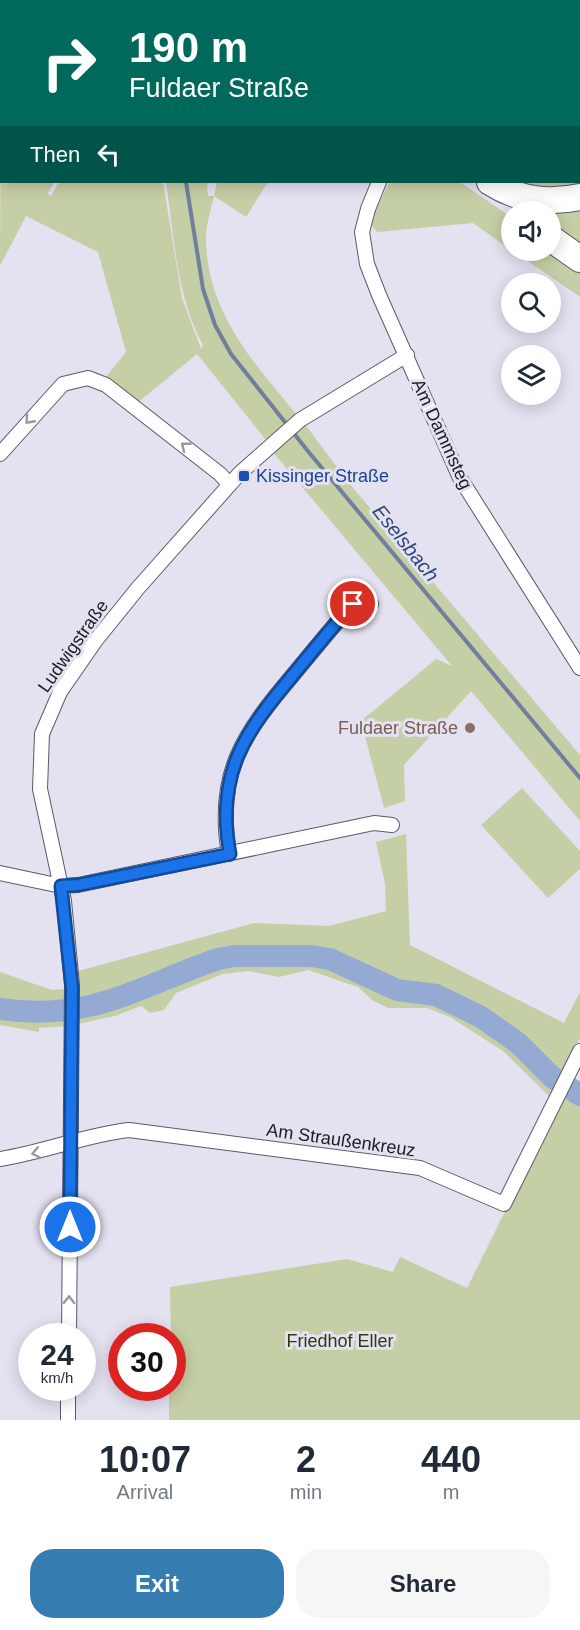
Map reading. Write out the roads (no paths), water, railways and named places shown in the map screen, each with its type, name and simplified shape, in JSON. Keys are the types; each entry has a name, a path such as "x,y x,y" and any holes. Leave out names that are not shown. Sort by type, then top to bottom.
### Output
{"highway":[{"path":"470,183 501,204"},
{"path":"492,183 522,197 539,201 580,197"},
{"path":"561,246 580,259"}],"street":[{"name":"Am Dammsteg","path":"379,183 362,232 363,249 379,295 460,478 580,668"},
{"name":"Ludwigstraße","path":"69,1323 72,996 61,886 39,780 42,734 51,710 96,640 230,484 275,440 300,420 406,355"},
{"path":"0,454 63,384 88,378 106,386 177,439 230,484"},
{"path":"230,854 225,823 230,785 234,763 254,722 353,604 362,595 371,604"},
{"path":"4,873 61,886 78,885 374,823 392,825"},
{"name":"Am Straußenkreuz","path":"0,1159 44,1151 94,1135 129,1130 420,1168 504,1204 556,1095 580,1051"},
{"path":"68,1401 68,1420"}],"waterway":[{"name":"Eselsbach","path":"186,183 203,289 215,325 231,354 307,450 580,778"},
{"path":"0,1009 32,1012 61,1011 88,1006 137,991 218,959 234,956 311,956 330,959 397,990 436,995 481,1017 518,1043 552,1077 580,1095"}],"place":[{"name":"Kissinger Straße","path":"244,476"},
{"name":"Fuldaer Straße","path":"470,728"}],"park label":[{"name":"Friedhof Eller","path":"340,1341"}]}
